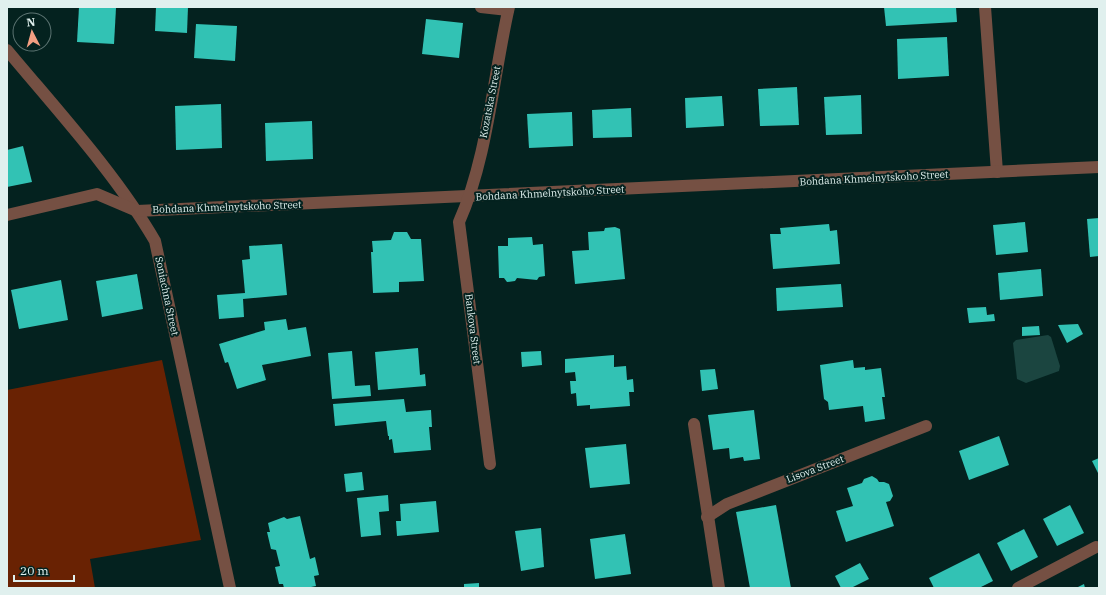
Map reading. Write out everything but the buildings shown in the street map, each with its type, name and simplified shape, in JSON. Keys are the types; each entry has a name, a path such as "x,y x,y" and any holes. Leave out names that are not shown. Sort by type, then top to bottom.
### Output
{"street":[{"path":"481,7 509,8"},
{"path":"985,7 997,172"},
{"name":"Kozatska Street","path":"471,196 509,8"},
{"name":"Soniachna Street","path":"7,50 62,115 137,211 155,241 230,588"},
{"name":"Bohdana Khmelnytskoho Street","path":"7,215 97,194 137,211 1099,167"},
{"name":"Bankova Street","path":"471,196 459,222 490,464"},
{"path":"694,424 718,588"},
{"name":"Lisova Street","path":"708,517 727,504 926,426"},
{"path":"1018,588 1096,547"}],"shaded area":[{"path":"1048,335 1051,337 1060,366 1059,371 1026,383 1017,379 1013,343 1016,340"},
{"path":"162,360 201,540 90,559 95,588 7,588 7,390"}]}
